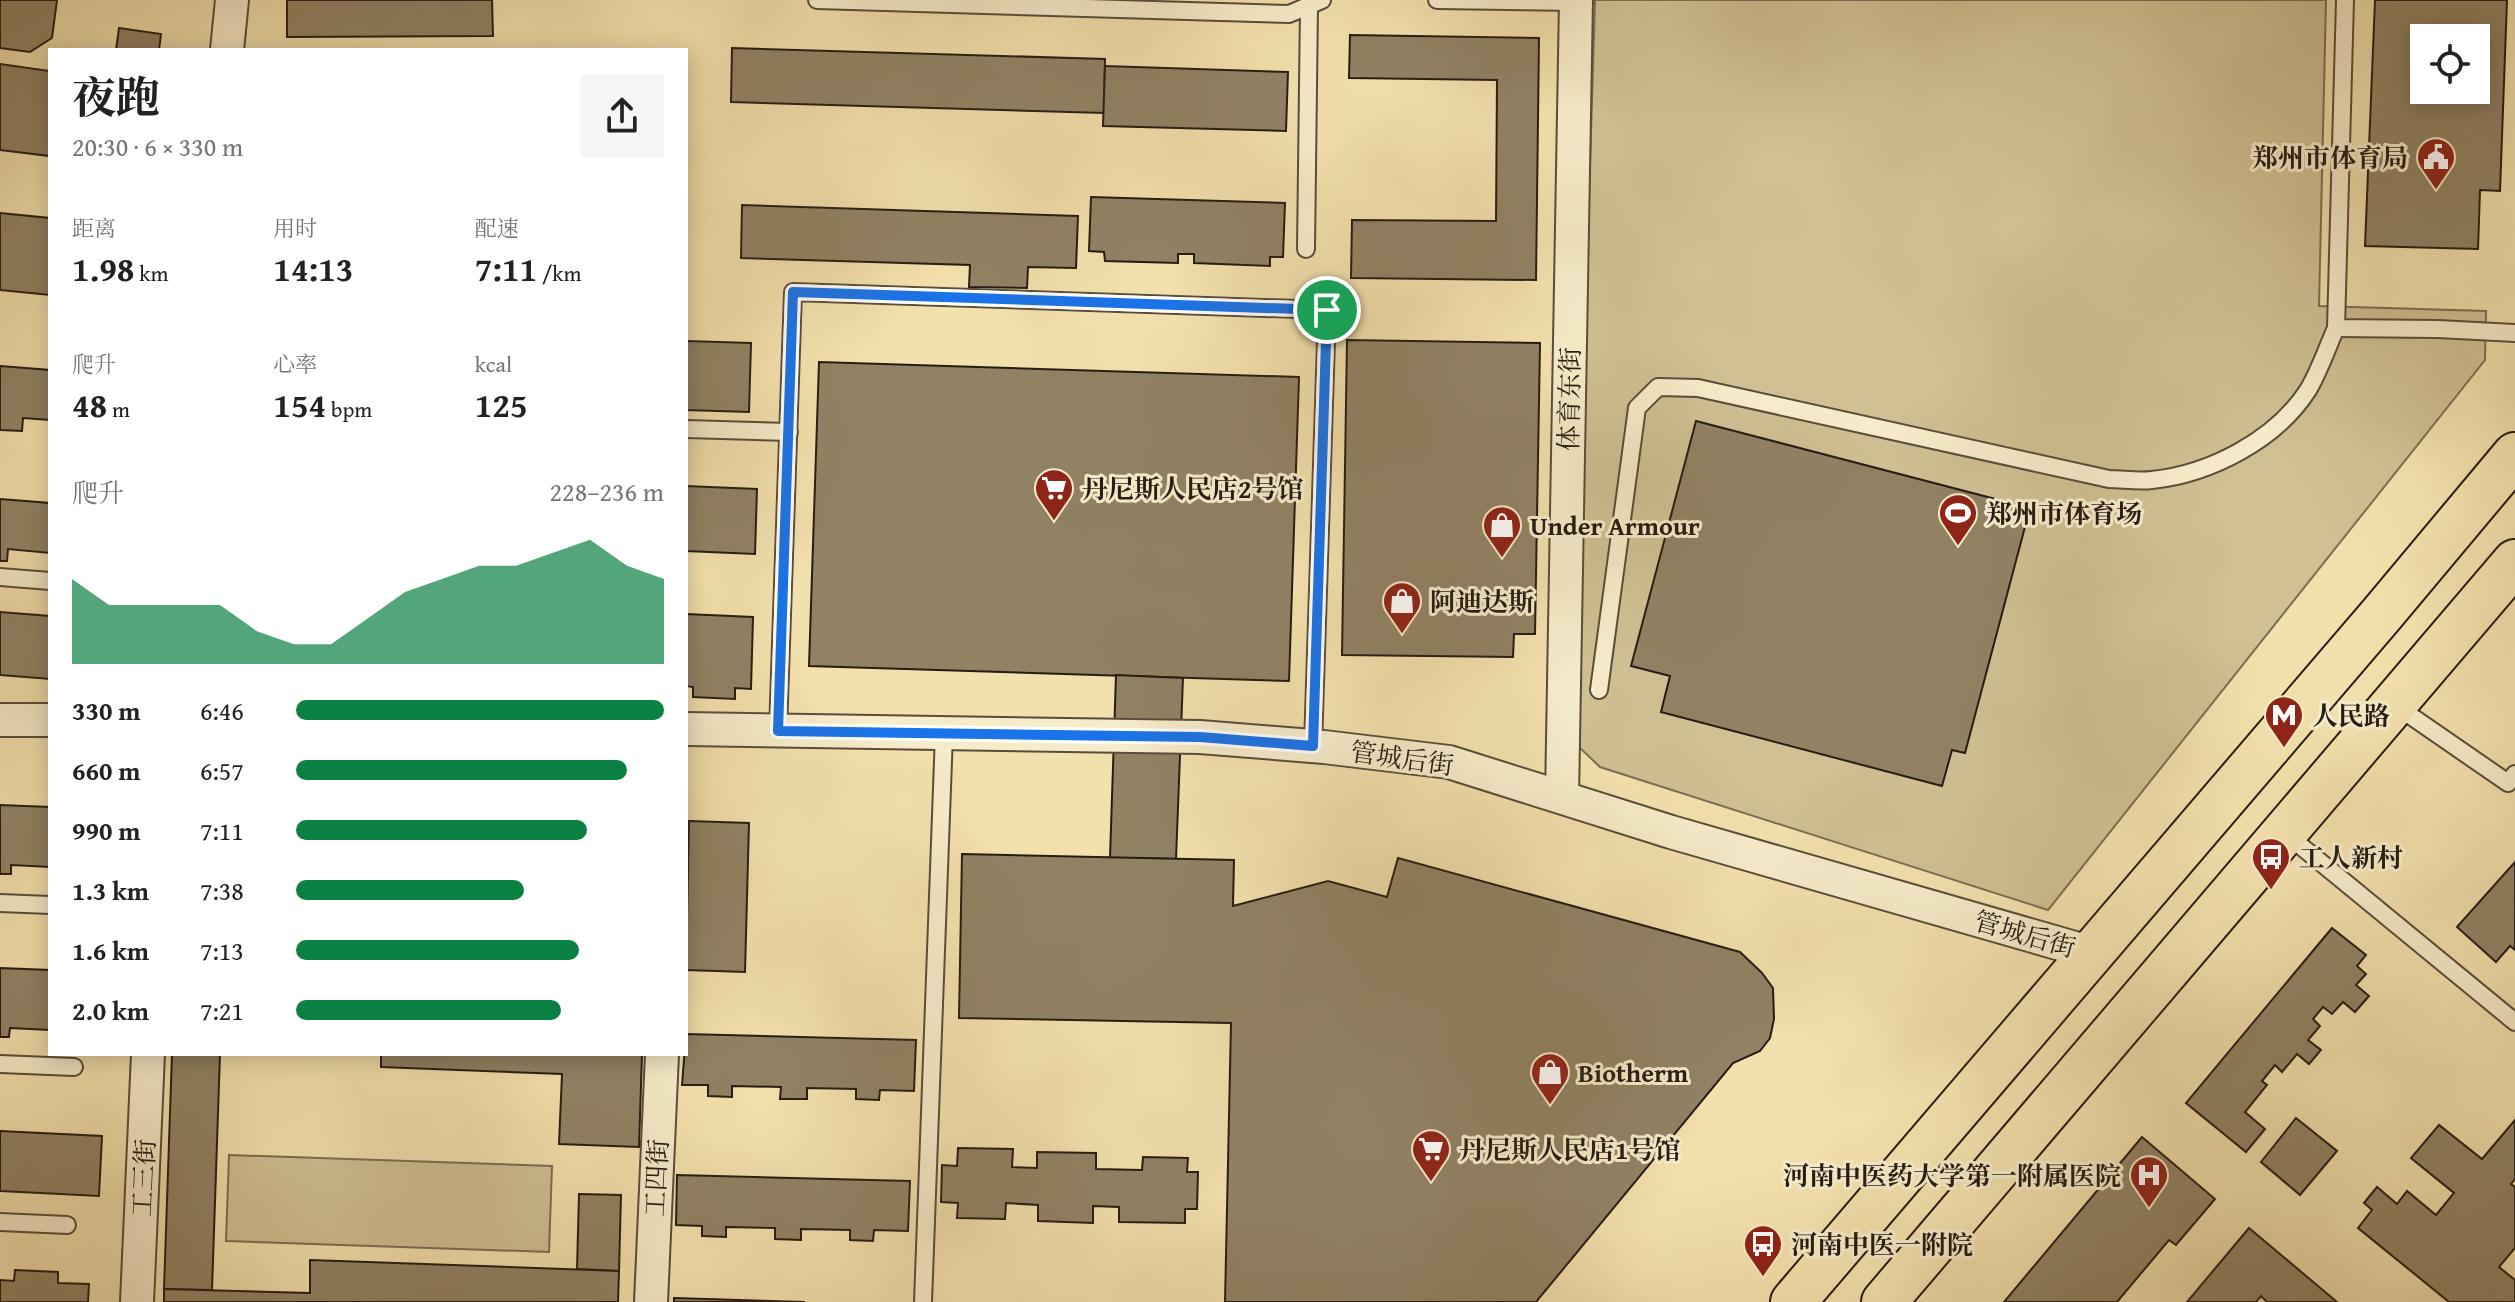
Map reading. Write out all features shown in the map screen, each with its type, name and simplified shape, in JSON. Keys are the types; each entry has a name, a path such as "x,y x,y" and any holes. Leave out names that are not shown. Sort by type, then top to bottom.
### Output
{"main road":[{"path":"1793,1302 2515,455"},
{"path":"1884,1302 2515,562"}],"street":[{"path":"227,48 232,0"},
{"name":"体育东街","path":"1562,797 1576,1"},
{"path":"0,720 48,720"},
{"name":"管城后街","path":"688,729 1200,737 1449,762 1671,832 2092,953"},
{"name":"工三街","path":"137,1302 148,1056"},
{"name":"工四街","path":"651,1302 662,1056"}],"lane":[{"path":"817,0 1289,14 1316,3 1306,249"},
{"path":"1437,0 1576,1"},
{"path":"1599,690 1637,408 1658,387 1698,388 2109,479 2152,480 2195,470 2231,457 2273,430 2307,391 2336,328 2345,0"},
{"path":"778,731 793,292 1327,310 1313,746"},
{"path":"2336,328 2515,333"},
{"path":"688,429 789,432"},
{"path":"0,577 48,581"},
{"path":"2395,705 2508,783 2515,774"},
{"path":"923,1302 944,734"},
{"path":"2285,833 2515,1022"},
{"path":"0,903 48,905"},
{"path":"0,1064 74,1067"},
{"path":"0,1222 67,1225"}],"shaded area":[{"name":"郑州市体育场","path":"1595,0 2326,0 2319,306 2486,311 2485,360 2048,910 1600,767 1580,748 1573,733"},
{"path":"229,1155 552,1166 549,1252 226,1241"}],"building":[{"path":"0,0 57,0 52,38 30,52 0,48"},
{"path":"287,0 492,0 493,36 287,37"},
{"path":"2375,0 2507,0 2500,191 2480,190 2478,249 2365,246"},
{"path":"119,28 161,34 159,48 116,48"},
{"path":"1350,35 1539,38 1536,280 1351,278 1352,220 1496,221 1497,80 1349,78"},
{"path":"732,48 1105,59 1104,113 731,102"},
{"path":"0,64 48,71 48,156 0,150"},
{"path":"1105,66 1288,72 1286,131 1103,126"},
{"path":"1091,197 1285,203 1283,257 1270,257 1270,266 1194,263 1194,254 1178,254 1178,263 1105,261 1104,252 1089,251"},
{"path":"742,205 1078,216 1076,268 1028,267 1027,288 969,287 970,265 741,258"},
{"path":"0,213 48,218 48,295 0,290"},
{"path":"1347,340 1540,343 1535,634 1514,634 1513,657 1342,655"},
{"path":"688,341 751,343 749,412 688,410"},
{"name":"丹尼斯人民店2号馆","path":"819,362 1299,377 1289,681 809,666"},
{"path":"0,366 48,370 48,420 23,418 22,431 0,430"},
{"path":"1696,421 2030,508 1965,753 1952,750 1942,786 1661,712 1670,676 1631,666"},
{"path":"688,486 757,489 755,554 688,551"},
{"path":"0,499 48,503 48,553 8,549 7,561 0,561"},
{"path":"0,612 48,616 48,679 0,675"},
{"path":"688,614 753,617 751,689 735,688 735,699 693,697 693,687 688,686"},
{"path":"1116,675 1183,678 1176,859 1110,858"},
{"path":"0,805 48,807 48,867 11,865 11,874 0,874"},
{"path":"689,821 749,823 745,972 688,970"},
{"name":"丹尼斯人民店1号馆","path":"962,854 1234,860 1233,906 1328,881 1387,897 1398,858 1740,952 1773,988 1774,1019 1770,1038 1760,1051 1733,1063 1536,1302 1225,1302 1231,1023 959,1018"},
{"path":"2515,862 2515,950 2510,946 2496,962 2457,927"},
{"path":"2332,928 2366,955 2357,966 2366,974 2356,985 2369,996 2355,1012 2343,1002 2332,1014 2323,1007 2313,1019 2320,1026 2308,1040 2321,1050 2309,1064 2297,1054 2282,1072 2275,1065 2262,1081 2267,1085 2245,1112 2265,1129 2246,1152 2186,1103"},
{"path":"0,968 48,970 48,1030 10,1028 9,1037 0,1037"},
{"path":"688,1034 916,1040 914,1091 880,1090 879,1100 856,1099 856,1089 807,1088 807,1099 780,1099 781,1087 732,1086 732,1097 708,1096 708,1085 682,1085 684,1056 688,1056"},
{"path":"172,1056 220,1056 212,1290 164,1289"},
{"path":"381,1056 642,1056 639,1147 559,1144 562,1074 381,1067"},
{"path":"2296,1118 2337,1151 2300,1195 2261,1162"},
{"path":"2515,1120 2515,1179 2511,1184 2515,1187 2515,1248 2499,1267 2515,1280 2515,1302 2449,1302 2358,1228 2372,1210 2364,1203 2377,1187 2397,1204 2407,1191 2436,1215 2454,1193 2411,1158 2439,1125 2482,1159"},
{"path":"0,1131 102,1136 99,1196 0,1191"},
{"path":"2142,1137 2215,1199 2176,1245 2169,1240 2117,1302 2004,1302"},
{"path":"958,1148 1013,1149 1012,1167 1037,1168 1037,1152 1096,1153 1096,1169 1142,1170 1143,1157 1188,1158 1187,1172 1198,1172 1197,1209 1185,1209 1185,1223 1119,1222 1119,1207 1093,1206 1093,1223 1038,1221 1038,1205 1006,1203 1005,1219 957,1218 958,1203 941,1202 942,1165 957,1166"},
{"path":"677,1175 910,1181 908,1231 874,1230 873,1241 850,1240 850,1230 801,1229 801,1240 775,1239 775,1228 726,1227 726,1237 702,1236 702,1226 676,1225"},
{"path":"579,1194 621,1195 619,1271 577,1269"},
{"path":"2249,1228 2337,1302 2267,1302 2261,1296 2256,1302 2187,1302"},
{"path":"310,1260 619,1271 618,1302 164,1302 164,1289 310,1293"},
{"path":"15,1270 58,1272 58,1283 89,1284 88,1302 0,1302 0,1280 14,1281"},
{"path":"674,1298 805,1302 674,1302"}],"place":[{"name":"郑州市体育局","path":"2436,191"},
{"name":"丹尼斯人民店2号馆","path":"1054,522"},
{"name":"郑州市体育场","path":"1958,547"},
{"name":"Under Armour","path":"1502,559"},
{"name":"阿迪达斯","path":"1402,635"},
{"name":"人民路","path":"2284,749"},
{"name":"工人新村","path":"2271,891"},
{"name":"Biotherm","path":"1550,1106"},
{"name":"丹尼斯人民店1号馆","path":"1431,1183"},
{"name":"河南中医药大学第一附属医院","path":"2149,1209"},
{"name":"河南中医一附院","path":"1763,1278"}],"route":[{"path":"793,292 1327,310 1313,746 1200,737 778,731 793,292"}]}
